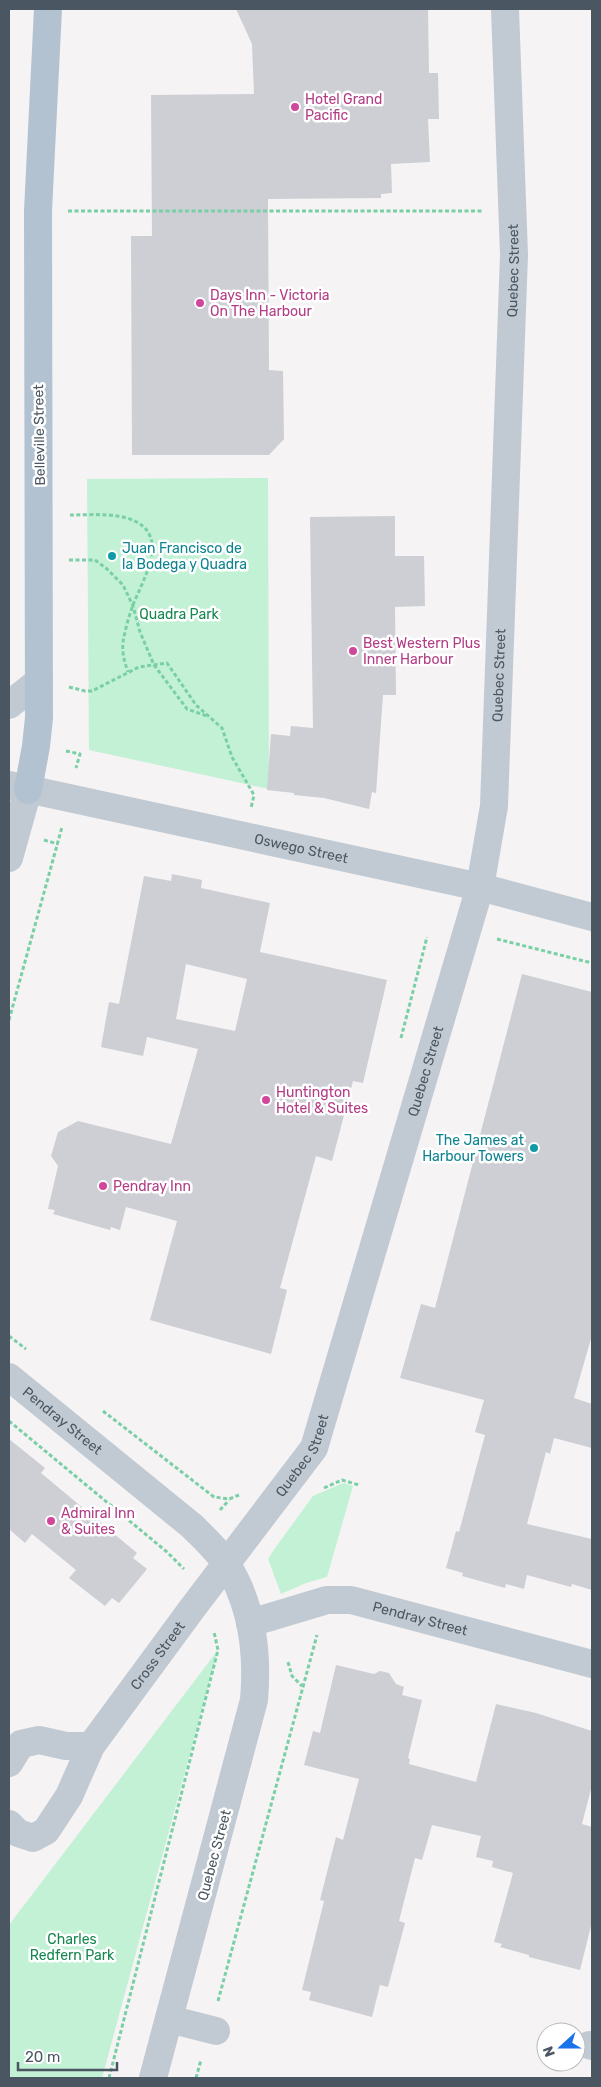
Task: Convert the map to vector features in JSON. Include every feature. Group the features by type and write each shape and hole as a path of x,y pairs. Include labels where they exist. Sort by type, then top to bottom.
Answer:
{"main road":[{"name":"Belleville Street","path":"18,788 36,746 39,681 38,211 48,9"}],"street":[{"name":"Quebec Street","path":"153,2078 254,1700 255,1648 250,1623 239,1591 226,1564 314,1448 480,887 494,806 514,255 505,9"},
{"path":"9,705 39,681"},
{"name":"Oswego Street","path":"18,788 245,835 480,887 592,917"},
{"name":"Belleville Street","path":"9,858 18,788"},
{"name":"Pendray Street","path":"9,1376 192,1526 226,1564"},
{"name":"Cross Street","path":"9,1824 18,1833 33,1838 46,1831 69,1796 91,1746 226,1564"},
{"name":"Pendray Street","path":"250,1623 327,1600 350,1600 592,1664"},
{"path":"9,1763 22,1744 39,1740 66,1746 91,1746"},
{"path":"169,2019 213,2031"}],"path":[{"path":"38,211 513,211"},
{"path":"40,515 105,514 140,523 147,531 151,543 152,556 143,586 133,606 124,642 123,657 128,672"},
{"path":"39,560 95,560 107,569 123,585 133,606 142,639 154,665 187,709 197,714 208,716"},
{"path":"39,681 92,691 139,667 167,663 196,706 222,728 232,757 254,794 245,835"},
{"path":"9,1020 62,828"},
{"path":"399,1043 427,937"},
{"path":"496,938 592,963"},
{"path":"9,1336 31,1353"},
{"path":"97,1406 214,1497 230,1499 246,1491"},
{"path":"322,1489 342,1480 359,1485"},
{"path":"196,2078 213,2031 318,1630"},
{"path":"288,1658 292,1676 302,1686"}],"green space":[{"name":"Quadra Park","path":"268,478 269,789 89,750 87,479"},
{"path":"343,1483 353,1486 327,1577 306,1583 281,1594 268,1559 313,1496"},
{"name":"Charles Redfern Park","path":"218,1650 102,2078 9,2078 9,1925"}],"building":[{"path":"236,9 428,9 429,73 438,73 439,119 428,119 430,162 391,164 392,193 381,194 381,198 268,199 269,370 283,371 284,439 269,455 132,455 131,236 152,236 151,95 254,94 252,44"},
{"name":"Best Western Plus Inner Harbour","path":"395,516 395,556 424,556 425,606 395,607 396,695 383,695 376,793 372,792 369,809 324,798 267,790 271,734 290,736 291,726 313,728 310,517"},
{"name":"Huntington Hotel & Suites","path":"172,874 202,880 201,888 270,903 260,952 387,980 363,1083 353,1081 332,1161 316,1156 280,1288 287,1290 271,1354 150,1320 177,1221 126,1207 120,1230 111,1227 110,1230 53,1214 55,1210 48,1209 58,1166 51,1156 58,1132 78,1121 171,1144 198,1049 147,1037 143,1056 101,1047 109,1002 119,1004 144,876 171,881","holes":["186,964 247,979 235,1031 176,1019"]},
{"name":"The James at Harbour Towers","path":"522,974 592,992 592,1335 574,1398 592,1404 592,1448 554,1438 550,1454 546,1452 527,1524 592,1539 592,1590 572,1584 571,1587 527,1575 524,1589 506,1584 505,1588 462,1576 463,1573 446,1568 456,1531 459,1532 485,1435 475,1432 484,1400 400,1378 421,1304 435,1308"},
{"name":"Admiral Inn & Suites","path":"9,1439 45,1468 41,1473 137,1553 133,1558 147,1569 119,1603 112,1598 105,1606 69,1578 76,1570 32,1534 25,1543 9,1529"},
{"path":"336,1665 374,1674 380,1671 389,1673 396,1684 404,1687 402,1695 422,1700 408,1758 410,1759 409,1764 476,1782 496,1704 536,1713 592,1731 592,1785 582,1824 592,1827 592,1922 580,1970 529,1957 529,1955 500,1947 502,1944 494,1942 513,1873 492,1867 493,1861 476,1857 481,1836 432,1825 422,1860 415,1858 399,1921 405,1923 388,1987 380,1985 372,2017 309,2000 311,1992 302,1990 324,1901 320,1900 336,1837 343,1840 359,1779 304,1765 313,1731 320,1733"}],"place":[{"name":"Hotel Grand Pacific","path":"295,107"},
{"name":"Days Inn - Victoria On The Harbour","path":"200,303"},
{"name":"Juan Francisco de la Bodega y Quadra","path":"112,556"},
{"name":"Best Western Plus Inner Harbour","path":"353,651"},
{"name":"Huntington Hotel & Suites","path":"266,1100"},
{"name":"The James at Harbour Towers","path":"534,1148"},
{"name":"Pendray Inn","path":"103,1186"},
{"name":"Admiral Inn & Suites","path":"51,1521"}]}
